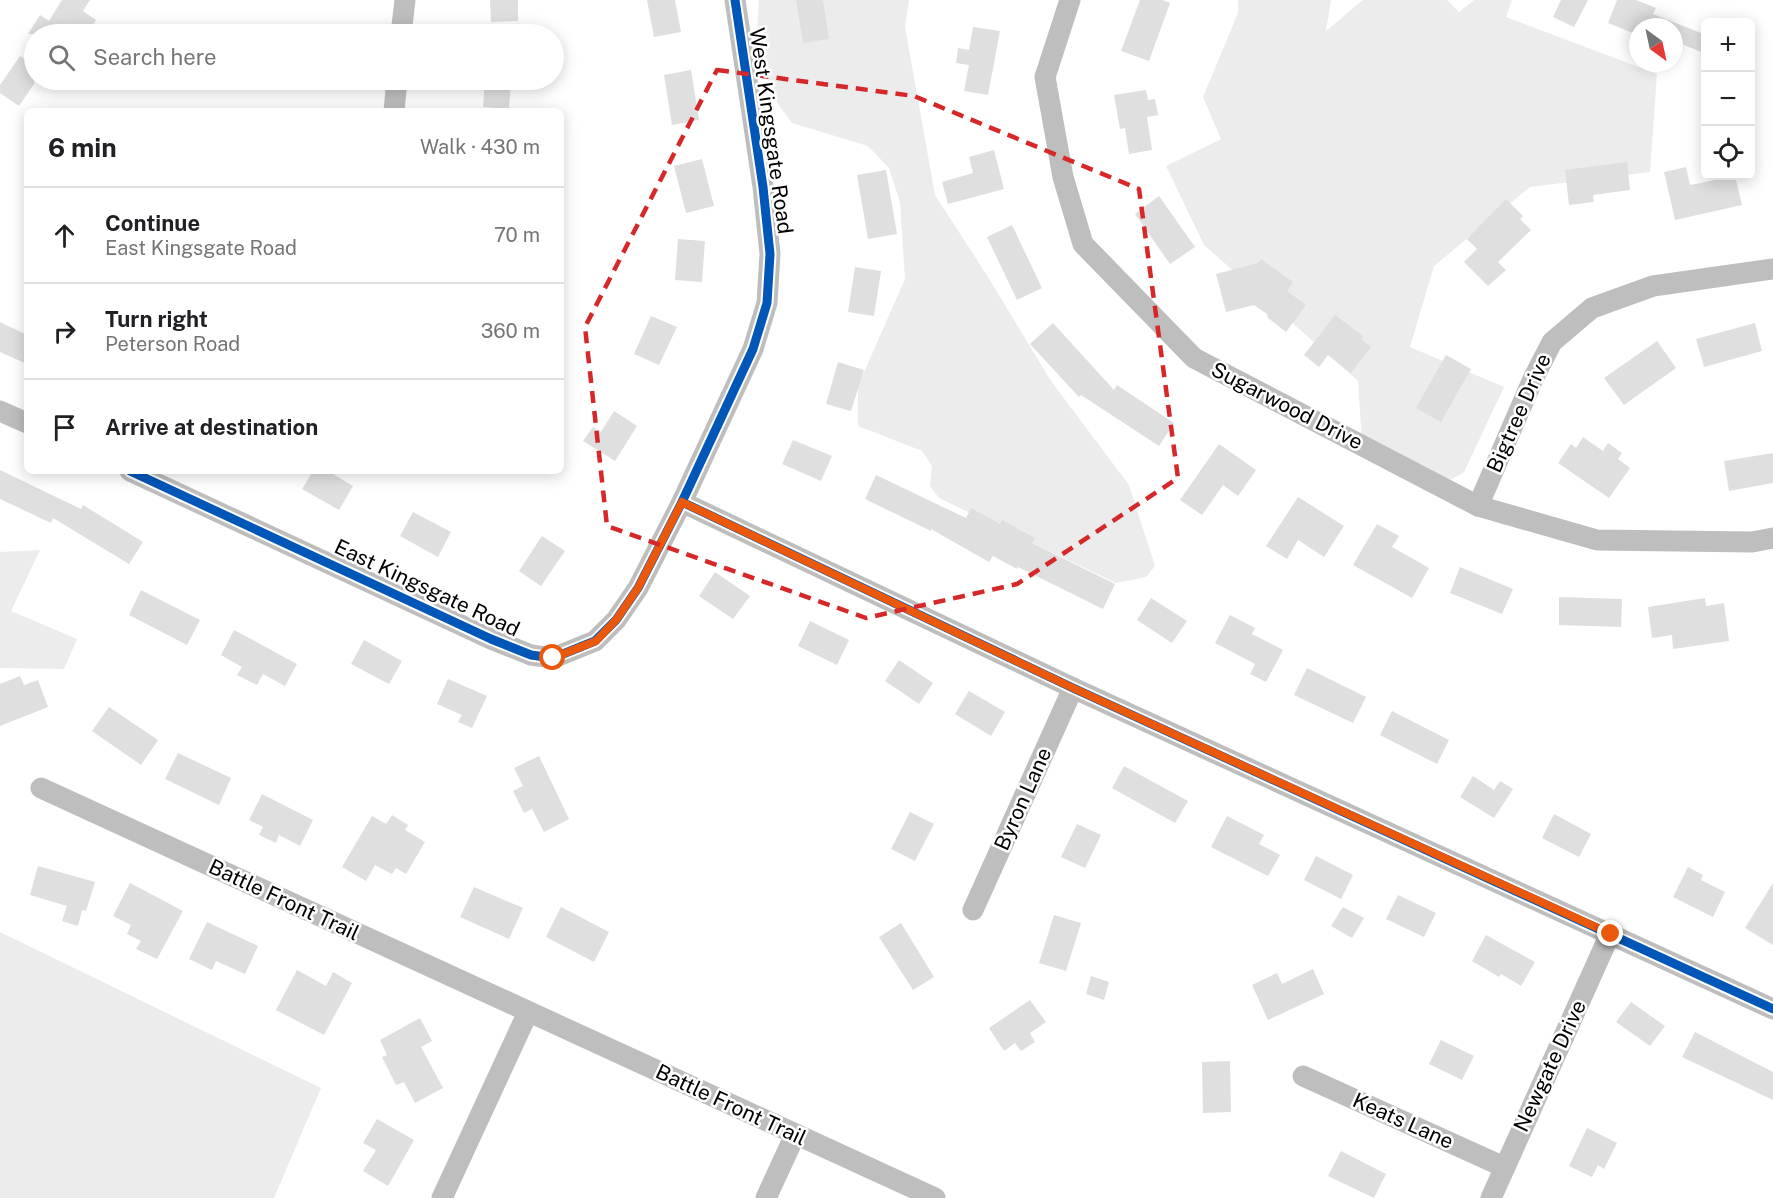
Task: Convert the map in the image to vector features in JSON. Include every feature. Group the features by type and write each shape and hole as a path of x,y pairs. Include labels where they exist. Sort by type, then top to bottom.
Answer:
{"street":[{"path":"402,24 405,0"},
{"name":"West Kingsgate Road","path":"682,502 753,348 767,303 770,255 763,187 735,0"},
{"name":"Sugarwood Drive","path":"1070,0 1045,77 1064,177 1083,244 1194,358 1478,506 1597,540 1752,542 1773,538"},
{"path":"394,108 396,90"},
{"name":"Bigtree Drive","path":"1478,506 1533,379 1552,342 1592,308 1653,286 1773,269"},
{"path":"0,411 24,422"},
{"name":"East Kingsgate Road","path":"136,474 491,639 531,655 553,658 596,641 616,620 638,588 682,502"},
{"path":"682,502 1073,688 1773,1009"},
{"name":"Byron Lane","path":"974,910 1073,688"},
{"name":"Battle Front Trail","path":"41,788 935,1198"},
{"name":"Newgate Drive","path":"1491,1198 1611,934"},
{"path":"442,1198 528,1012"},
{"name":"Keats Lane","path":"1303,1076 1504,1167"},
{"path":"766,1198 795,1135"}],"highlighted area":[{"path":"717,70 914,96 1139,189 1178,478 1017,584 866,618 607,526 585,327"}],"shaded area":[{"path":"759,0 909,0 905,27 935,195 1051,381 1129,485 1155,566 1146,577 1116,583 939,498 930,486 932,466 922,451 858,426 858,386 905,279 900,202 889,168 868,146 792,123 772,96 757,32"},
{"path":"1238,0 1331,0 1326,31 1363,0 1447,0 1459,12 1474,0 1512,0 1506,17 1629,63 1629,72 1657,74 1650,172 1530,187 1434,266 1410,347 1504,387 1464,472 1450,480 1362,441 1358,381 1204,245 1166,166 1221,139 1203,97 1238,13"},
{"path":"40,550 11,611 77,639 64,669 0,668 0,552"},
{"path":"0,932 321,1088 274,1198 0,1198"}],"building":[{"path":"62,0 90,0 83,11 96,20 93,24 34,24 40,15 49,21"},
{"path":"490,0 518,0 518,21 491,22"},
{"path":"647,0 675,0 681,32 654,37"},
{"path":"796,0 823,0 829,39 803,43"},
{"path":"1140,0 1162,0 1170,3 1149,61 1121,51"},
{"path":"1561,0 1588,0 1574,27 1553,17"},
{"path":"1617,0 1636,0 1656,8 1653,14 1663,18 1629,18 1629,31 1608,23"},
{"path":"1683,26 1701,33 1701,52 1683,45"},
{"path":"973,27 1000,31 988,95 964,91 969,65 956,63 958,48 969,50"},
{"path":"20,56 24,59 24,90 30,90 19,106 0,93 0,85"},
{"path":"691,70 699,120 672,125 664,75"},
{"path":"484,90 510,90 509,108 483,107"},
{"path":"1146,90 1148,100 1155,99 1158,115 1147,117 1152,150 1129,154 1125,128 1120,129 1114,95"},
{"path":"994,150 1004,189 948,204 942,182 973,173 969,157"},
{"path":"702,159 714,206 686,213 674,166"},
{"path":"1627,162 1630,190 1593,195 1594,202 1569,205 1565,170"},
{"path":"1686,167 1690,185 1715,180 1736,180 1742,205 1675,220 1664,172"},
{"path":"886,170 897,234 868,239 857,175"},
{"path":"1159,196 1195,247 1170,264 1135,214"},
{"path":"1506,199 1523,216 1520,219 1531,230 1498,262 1506,270 1488,286 1464,262 1477,249 1467,239"},
{"path":"1012,225 1042,288 1017,300 987,237"},
{"path":"678,239 705,241 702,282 675,280"},
{"path":"1261,259 1293,282 1287,291 1306,305 1286,332 1254,305 1226,312 1216,274 1258,263"},
{"path":"855,267 881,271 874,316 848,312"},
{"path":"1335,315 1363,336 1361,339 1371,347 1351,373 1328,355 1319,367 1304,355"},
{"path":"651,316 677,327 659,365 634,354"},
{"path":"0,322 24,334 24,363 0,352"},
{"path":"1053,323 1114,390 1117,385 1174,423 1159,446 1081,395 1079,397 1030,344"},
{"path":"1755,323 1762,351 1704,367 1696,339"},
{"path":"1657,341 1676,368 1624,405 1604,378"},
{"path":"1446,355 1471,369 1441,422 1416,408"},
{"path":"838,362 864,370 851,411 826,404"},
{"path":"614,411 637,426 615,461 583,441 593,427 601,432"},
{"path":"1583,437 1603,451 1608,443 1622,453 1618,459 1630,468 1609,498 1558,463 1571,444 1576,448"},
{"path":"793,440 832,456 821,481 782,464"},
{"path":"1219,444 1256,470 1238,496 1223,485 1202,515 1180,500"},
{"path":"1773,453 1773,483 1729,491 1724,461"},
{"path":"0,470 81,509 83,505 143,542 129,564 53,518 51,523 0,499"},
{"path":"311,474 333,474 353,486 339,510 302,489"},
{"path":"876,475 966,518 971,508 1000,524 1002,520 1035,538 1032,543 1115,584 1103,609 993,556 989,562 931,529 931,531 865,499"},
{"path":"1298,497 1344,526 1324,557 1298,540 1287,559 1266,546"},
{"path":"413,512 451,532 438,557 400,536"},
{"path":"1377,524 1399,536 1392,547 1429,568 1412,598 1353,565"},
{"path":"542,536 565,551 541,586 519,571"},
{"path":"1460,567 1513,589 1502,614 1450,593"},
{"path":"715,572 750,596 733,619 699,596"},
{"path":"141,590 200,620 187,645 129,615"},
{"path":"1559,597 1622,599 1621,627 1559,625"},
{"path":"1151,598 1187,621 1172,643 1137,620"},
{"path":"1705,598 1706,606 1724,603 1729,641 1673,649 1672,635 1652,638 1648,607"},
{"path":"1230,615 1255,628 1252,634 1283,650 1266,682 1250,674 1255,664 1215,643"},
{"path":"810,621 849,640 837,665 798,646"},
{"path":"234,630 297,664 285,686 263,674 257,685 237,675 242,667 221,655"},
{"path":"364,640 402,661 389,684 351,664"},
{"path":"899,660 933,683 919,704 885,681"},
{"path":"1307,668 1366,697 1353,723 1294,695"},
{"path":"20,676 24,685 38,680 48,707 0,726 0,684"},
{"path":"448,679 487,696 472,728 458,722 462,715 437,704"},
{"path":"969,691 1005,712 991,736 955,714"},
{"path":"109,707 158,740 141,765 92,731"},
{"path":"1392,711 1449,740 1437,764 1380,735"},
{"path":"178,753 231,778 219,805 165,779"},
{"path":"539,756 569,819 544,832 532,809 524,813 513,791 523,786 514,768"},
{"path":"1124,766 1188,801 1175,823 1112,788"},
{"path":"1473,776 1494,790 1500,781 1513,789 1494,818 1460,797"},
{"path":"262,794 313,820 300,846 279,835 276,843 259,835 263,827 249,820"},
{"path":"910,812 934,824 915,861 891,849"},
{"path":"1554,814 1591,834 1579,857 1542,838"},
{"path":"392,815 408,825 405,830 425,842 406,874 396,868 392,874 375,865 366,881 342,867 372,816 386,824"},
{"path":"1227,816 1264,835 1259,844 1280,855 1268,876 1211,847"},
{"path":"1077,824 1101,835 1085,868 1061,857"},
{"path":"1316,856 1353,875 1341,899 1304,880"},
{"path":"38,866 95,882 86,911 82,910 78,926 62,921 67,906 30,895"},
{"path":"1688,867 1703,875 1701,880 1725,892 1713,917 1673,897"},
{"path":"130,883 183,911 157,959 136,949 141,941 127,934 131,925 113,916"},
{"path":"1773,883 1773,945 1745,928"},
{"path":"474,887 523,908 509,939 460,917"},
{"path":"1398,895 1436,913 1424,937 1386,919"},
{"path":"561,907 609,932 594,962 546,937"},
{"path":"1343,907 1364,918 1352,938 1331,926"},
{"path":"1054,915 1081,923 1066,971 1039,963"},
{"path":"207,922 258,946 245,974 216,961 212,970 189,959"},
{"path":"901,923 934,977 913,990 879,937"},
{"path":"1486,935 1535,962 1521,986 1501,974 1499,977 1472,961"},
{"path":"1313,969 1324,994 1268,1020 1252,985 1277,973 1282,984"},
{"path":"297,970 326,986 333,972 352,983 324,1035 276,1010"},
{"path":"1091,976 1109,982 1104,1000 1086,994"},
{"path":"1030,1000 1046,1022 1030,1033 1035,1042 1021,1051 1015,1043 1004,1051 989,1028"},
{"path":"1631,1002 1665,1026 1650,1046 1616,1022"},
{"path":"420,1018 432,1041 421,1047 443,1088 415,1103 404,1082 396,1085 382,1057 387,1055 380,1040"},
{"path":"1695,1032 1773,1072 1773,1100 1682,1057"},
{"path":"1441,1040 1474,1056 1462,1080 1429,1064"},
{"path":"1230,1061 1231,1112 1203,1113 1202,1062"},
{"path":"377,1119 414,1140 388,1186 363,1171 376,1150 363,1143"},
{"path":"1587,1128 1617,1143 1604,1169 1598,1165 1592,1177 1569,1166"},
{"path":"1341,1151 1386,1174 1374,1198 1328,1176"}],"cycle path":[{"path":"136,474 491,639 531,655 553,658 595,641 616,620 638,588 682,502 753,349 767,303 770,254 763,187 735,0"},
{"path":"682,502 1073,688 1773,1009"}],"route":[{"path":"553,658 596,641 616,620 638,588 682,502 1073,688 1611,934"}]}
